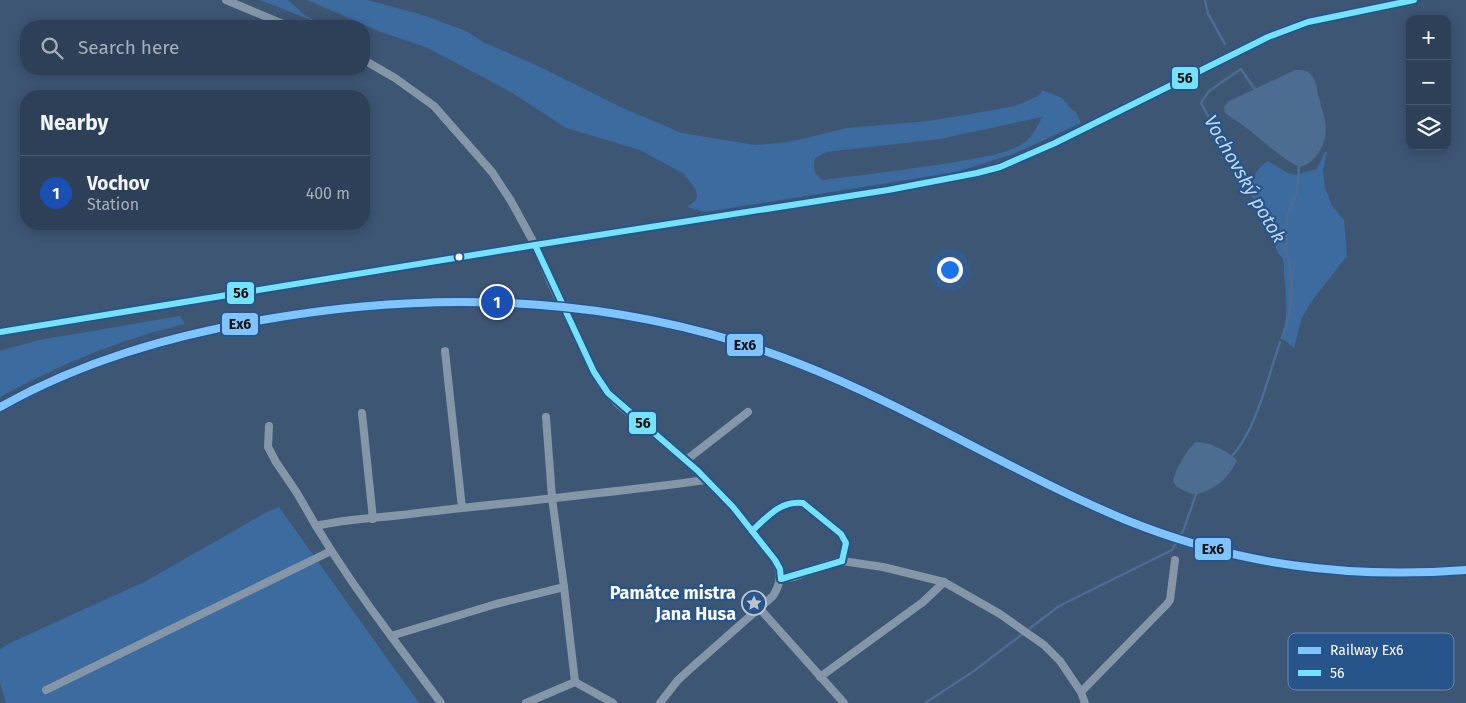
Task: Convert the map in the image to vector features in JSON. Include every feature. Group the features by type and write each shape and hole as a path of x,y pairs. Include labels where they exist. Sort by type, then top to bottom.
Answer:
{"main road":[{"path":"0,332 535,245 879,192 978,173 1000,167 1055,143 1268,37 1308,22 1414,0"}],"street":[{"path":"226,0 274,20"},
{"path":"370,63 395,78 434,106 492,172 511,201 535,245 600,383 617,403 685,461 733,507 780,569 781,579 779,587 773,596 678,680 660,703"},
{"path":"445,351 462,508"},
{"path":"685,461 748,412"},
{"path":"362,413 373,519"},
{"path":"546,417 552,498 575,682"},
{"path":"269,426 268,447 331,551 365,602 441,703"},
{"path":"316,526 462,508 629,491 706,480"},
{"path":"752,531 784,504 797,501 841,534 846,543 842,561"},
{"path":"46,690 331,551"},
{"path":"1081,692 1170,600 1175,560"},
{"path":"781,579 794,577 825,564 842,561 883,567 944,582 1000,614 1044,645 1060,661 1081,692 1085,703"},
{"path":"820,677 924,602 944,582"},
{"path":"391,636 496,604 564,588"},
{"path":"760,609 844,703"},
{"path":"526,703 575,682"},
{"path":"575,682 613,703"}],"shaded area":[{"path":"260,0 288,0 306,16 314,20"},
{"path":"307,0 367,0 423,15 466,31 485,43 536,65 625,109 682,133 755,145 789,142 847,128 929,121 1016,106 1040,95 1042,90 1062,98 1076,112 1081,123 1013,154 956,172 705,212 687,207 697,197 696,190 684,174 640,150 566,128 511,92 428,48 370,27 370,20 353,20","holes":["1042,117 1033,134 1019,146 1005,152 931,166 823,180 818,176 814,168 815,158 826,152 940,139"]},
{"path":"1295,70 1306,71 1314,79 1326,131 1317,156 1300,167 1282,156 1230,117 1225,113 1224,107 1229,101"},
{"path":"1325,152 1327,152 1323,170 1325,189 1332,206 1344,220 1347,256 1311,302 1302,318 1294,348 1282,338 1286,321 1286,298 1283,261 1276,247 1277,235 1271,219 1259,199 1250,195 1250,190 1252,180 1257,171 1268,161 1288,173 1296,175 1317,169"},
{"path":"180,316 185,324 160,330 90,354 0,397 0,351 39,340"},
{"path":"1196,442 1218,448 1237,460 1225,478 1209,490 1195,495 1183,491 1174,483 1174,479 1182,461"},
{"path":"279,507 419,703 6,703 0,683 0,649 146,581"}],"waterway":[{"name":"Vochovský potok","path":"1205,0 1208,14 1225,44"},
{"name":"Vochovský potok","path":"1255,90 1241,69 1209,91 1201,103 1230,158 1286,251 1291,273 1292,295 1282,338"},
{"path":"1286,251 1287,215 1297,192 1299,165"},
{"name":"Vochovský potok","path":"1231,457 1248,433 1266,387 1280,342"},
{"name":"Vochovský potok","path":"925,703 974,671 1059,606 1172,550 1184,529 1196,494"}],"rail line":[{"name":"Ex6","path":"0,407 63,376 95,363 160,342 228,326 330,310 398,304 466,302 534,304 602,312 669,324 735,341 800,364 883,400 1085,502 1126,520 1209,548 1251,558 1335,570 1378,572 1466,570"}],"transit line":[{"name":"56","path":"0,332 888,190 977,173 1000,167 1055,143 1268,37 1308,22 1414,0"},
{"name":"56","path":"535,245 594,372 608,393 698,471 733,507 775,560 780,569 781,579"},
{"name":"56","path":"752,531 781,507 788,504 803,503 841,534 846,543 842,561"},
{"name":"56","path":"781,579 842,561"}],"place":[{"name":"Vochov","path":"497,302"},
{"name":"Památce mistra Jana Husa","path":"754,603"}]}
